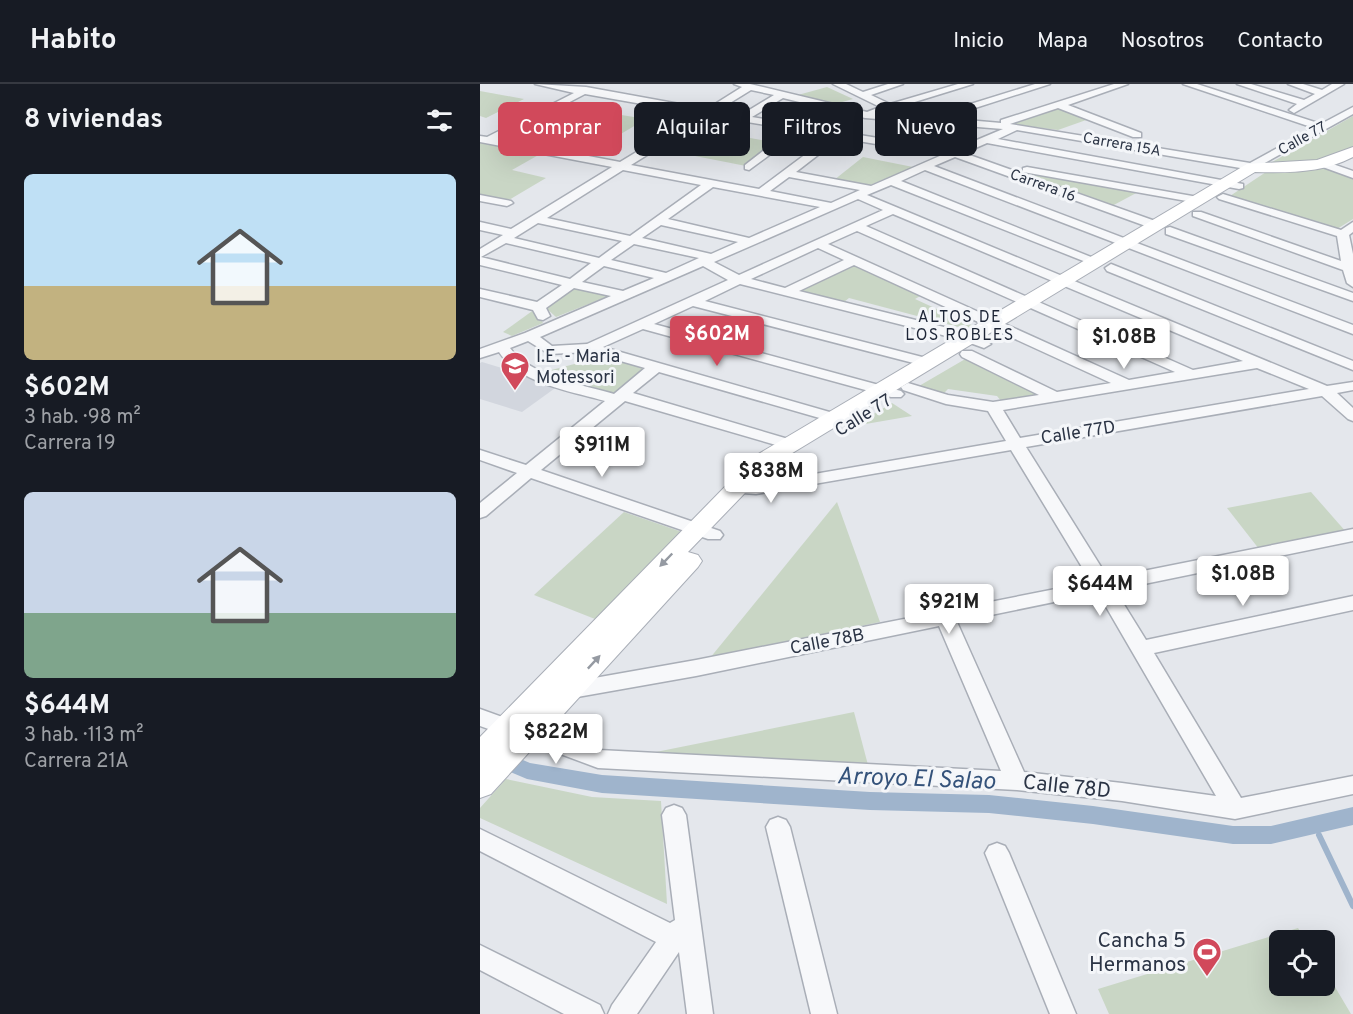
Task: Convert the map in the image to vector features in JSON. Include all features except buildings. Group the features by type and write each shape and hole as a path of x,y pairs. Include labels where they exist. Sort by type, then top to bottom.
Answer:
{"street":[{"name":"Carrera 16","path":"540,84 646,102"},
{"path":"485,140 598,84"},
{"path":"838,84 878,102"},
{"path":"861,95 898,84"},
{"path":"907,102 968,84"},
{"path":"999,84 1137,135 1117,143"},
{"path":"977,105 1045,84"},
{"path":"1189,84 1321,128"},
{"path":"1242,84 1305,104"},
{"path":"1293,84 1323,93"},
{"path":"1285,116 1339,84"},
{"path":"997,125 1118,85"},
{"path":"723,102 748,86"},
{"name":"Carrera 15A","path":"748,86 781,89 875,116"},
{"path":"750,113 781,89"},
{"name":"Calle 77","path":"746,488 895,390 1197,207 1263,171 1262,167 1353,110"},
{"path":"865,115 875,112"},
{"path":"1061,133 1098,120"},
{"name":"Carrera 15A","path":"977,124 1061,133 1262,167"},
{"path":"977,145 1016,127"},
{"path":"485,140 831,206"},
{"path":"987,140 1229,188 1349,237 1353,283"},
{"path":"1262,167 1324,164 1352,154"},
{"path":"480,254 637,156"},
{"path":"749,167 763,156"},
{"path":"762,192 809,156"},
{"path":"480,354 530,336 951,156"},
{"name":"Carrera 16","path":"962,156 1353,297"},
{"path":"978,161 1146,191 1197,207 1350,268"},
{"path":"1324,164 1353,175"},
{"path":"926,166 1353,330"},
{"path":"786,173 874,188"},
{"path":"892,181 1353,366"},
{"path":"480,293 539,307 712,182"},
{"path":"1112,210 1146,191"},
{"path":"857,195 1326,391 1353,416"},
{"path":"480,198 507,203"},
{"path":"590,348 891,210"},
{"path":"536,219 706,259 738,280 784,293 983,338 1128,386"},
{"path":"660,221 748,241"},
{"path":"480,226 508,236 666,277"},
{"path":"856,226 1193,375"},
{"path":"817,243 854,260 983,338 1056,398"},
{"path":"784,293 854,260"},
{"path":"480,261 625,296"},
{"path":"691,301 925,362"},
{"path":"539,307 548,328"},
{"path":"640,324 895,390 993,407 1259,363"},
{"path":"530,336 549,350 590,348 835,418"},
{"name":"Calle 77","path":"495,750 557,688 746,488 764,461 835,418 895,390 925,362 983,338"},
{"path":"480,340 502,346"},
{"path":"502,346 505,353 522,367 789,444"},
{"path":"480,512 656,367"},
{"name":"Calle 77D","path":"746,488 1353,386"},
{"path":"993,407 1141,648 1235,809"},
{"path":"480,455 705,532"},
{"name":"Calle 78B","path":"557,688 696,668 1353,535"},
{"path":"1141,648 1353,603"},
{"path":"945,617 1017,781"},
{"name":"Calle 78D","path":"495,750 598,759 1017,781 1122,792 1235,809 1353,785"},
{"path":"674,815 680,929 700,1014"},
{"path":"778,827 824,1014"},
{"path":"480,839 680,929"},
{"path":"997,853 1063,1014"},
{"path":"621,1014 680,929"},
{"path":"480,957 591,1014"}],"shaded area":[{"name":"I.E. - Maria Motessori","path":"480,363 558,386 522,412 480,399"}],"green space":[{"path":"827,87 853,99 827,102 798,95"},
{"path":"480,91 524,99 518,102 498,102 498,112 486,118 480,116"},
{"path":"1059,107 1089,119 1058,130 1009,124"},
{"path":"622,115 634,117 634,126 622,133"},
{"path":"1353,116 1353,148 1332,160 1265,166"},
{"path":"750,138 762,140 762,154 746,166 695,156 750,156"},
{"path":"480,141 498,144 498,156 537,156 512,170 546,178 507,201 480,195"},
{"path":"863,157 913,167 868,186 834,180"},
{"path":"996,166 1140,191 1110,207"},
{"path":"1320,167 1353,177 1353,219 1337,229 1230,196 1266,172"},
{"path":"853,263 922,295 915,299 976,327 970,330 849,298 844,302 796,291"},
{"path":"574,285 611,295 556,317 545,307"},
{"path":"535,309 543,323 512,336 503,332"},
{"path":"597,354 648,369 616,394 544,372 582,362"},
{"path":"967,358 1043,394 1002,402 997,396 948,389 943,394 919,386"},
{"path":"892,403 912,416 854,426"},
{"path":"1311,492 1347,533 1259,549 1227,508"},
{"path":"837,502 880,622 710,658"},
{"path":"624,512 682,532 595,619 534,595"},
{"path":"854,712 868,765 636,756"},
{"path":"506,779 592,797 661,801 667,904 480,818 480,808"},
{"name":"Cancha 5 Hermanos","path":"1269,937 1269,996 1335,996 1335,987 1351,1014 1109,1014 1098,989"}],"waterway":[{"name":"Arroyo El Salao","path":"480,750 527,771 602,784 870,801 989,804 1093,815 1233,835 1271,835 1353,816"},
{"path":"1319,835 1353,906"}],"place":[{"name":"I.E. - Maria Motessori","path":"515,392"},
{"name":"Cancha 5 Hermanos","path":"1207,978"}],"district":[{"name":"ALTOS DE LOS ROBLES","path":"960,325"}]}
